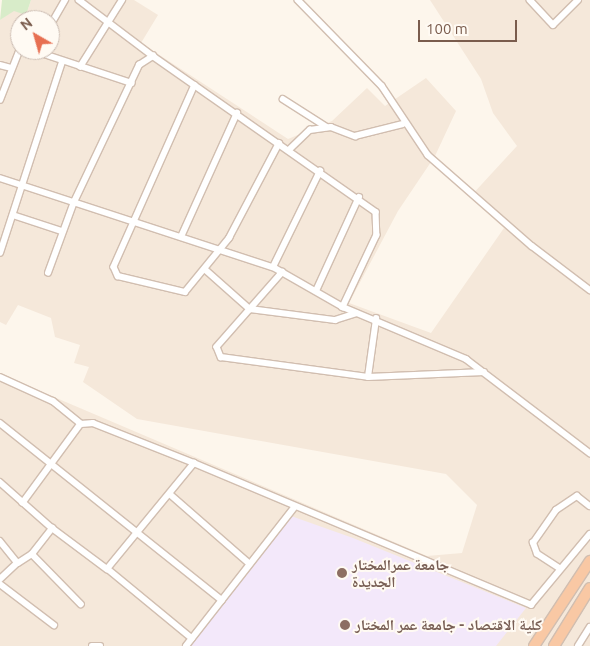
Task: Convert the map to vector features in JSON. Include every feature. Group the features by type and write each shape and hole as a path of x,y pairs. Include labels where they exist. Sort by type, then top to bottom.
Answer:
{"highway":[{"path":"534,646 590,561"},
{"path":"554,646 590,588"}],"street":[{"path":"79,0 153,56 359,197 376,212 379,228 343,307"},
{"path":"80,67 122,0"},
{"path":"298,0 382,86 403,124 428,156 532,246 590,290"},
{"path":"530,0 552,25 578,0"},
{"path":"48,273 74,202 144,58 153,56"},
{"path":"0,100 14,60"},
{"path":"57,60 132,83"},
{"path":"0,253 3,236 13,215 62,62"},
{"path":"0,65 10,68"},
{"path":"195,85 114,267 118,276 180,293 206,270 222,248 279,143"},
{"path":"283,99 327,128 355,136 403,124"},
{"path":"181,237 237,114"},
{"path":"289,150 310,130 327,128"},
{"path":"273,267 320,171"},
{"path":"0,178 133,223 222,248 273,267 343,307 376,319 452,352 484,372 590,453"},
{"path":"316,291 359,197"},
{"path":"13,215 62,231"},
{"path":"206,270 250,309 335,320 356,313"},
{"path":"283,272 217,347 221,357 368,377 484,372"},
{"path":"368,377 376,319"},
{"path":"0,377 52,401 81,424 93,423 194,463 294,508 532,605 590,534"},
{"path":"0,423 222,600"},
{"path":"23,503 81,424"},
{"path":"107,569 194,463"},
{"path":"0,482 52,528 107,569 192,639"},
{"path":"170,494 250,564"},
{"path":"560,569 537,554 534,543 556,510 577,496 590,506"},
{"path":"186,646 294,508"},
{"path":"52,528 32,554 18,563 0,582 54,625"},
{"path":"0,541 18,563"},
{"path":"32,554 81,604"},
{"path":"578,646 590,627"},
{"path":"92,646 100,646"}],"shaded area":[{"path":"31,0 134,0 158,15 141,43 288,139 332,121 367,88 385,106 426,78 456,111 435,156 398,211 349,303 431,333 504,228 470,197 517,146 493,113 481,79 430,0 590,0 590,646 0,646 0,374 427,556 462,553 477,505 446,474 137,419 83,382 89,367 74,363 80,345 55,337 51,318 18,305 6,325 0,322 0,20 10,13 10,60 60,60 60,10 28,10"},
{"name":"جامعة عمرالمختار الجديدة","path":"291,516 353,538 526,608 496,646 187,646"}],"green space":[{"path":"2,0 31,0 28,10 10,10 10,14 0,20"}],"place":[{"name":"جامعة عمرالمختار الجديدة","path":"342,573"},
{"name":"كلية الاقتصاد - جامعة عمر المختار","path":"345,625"}]}
